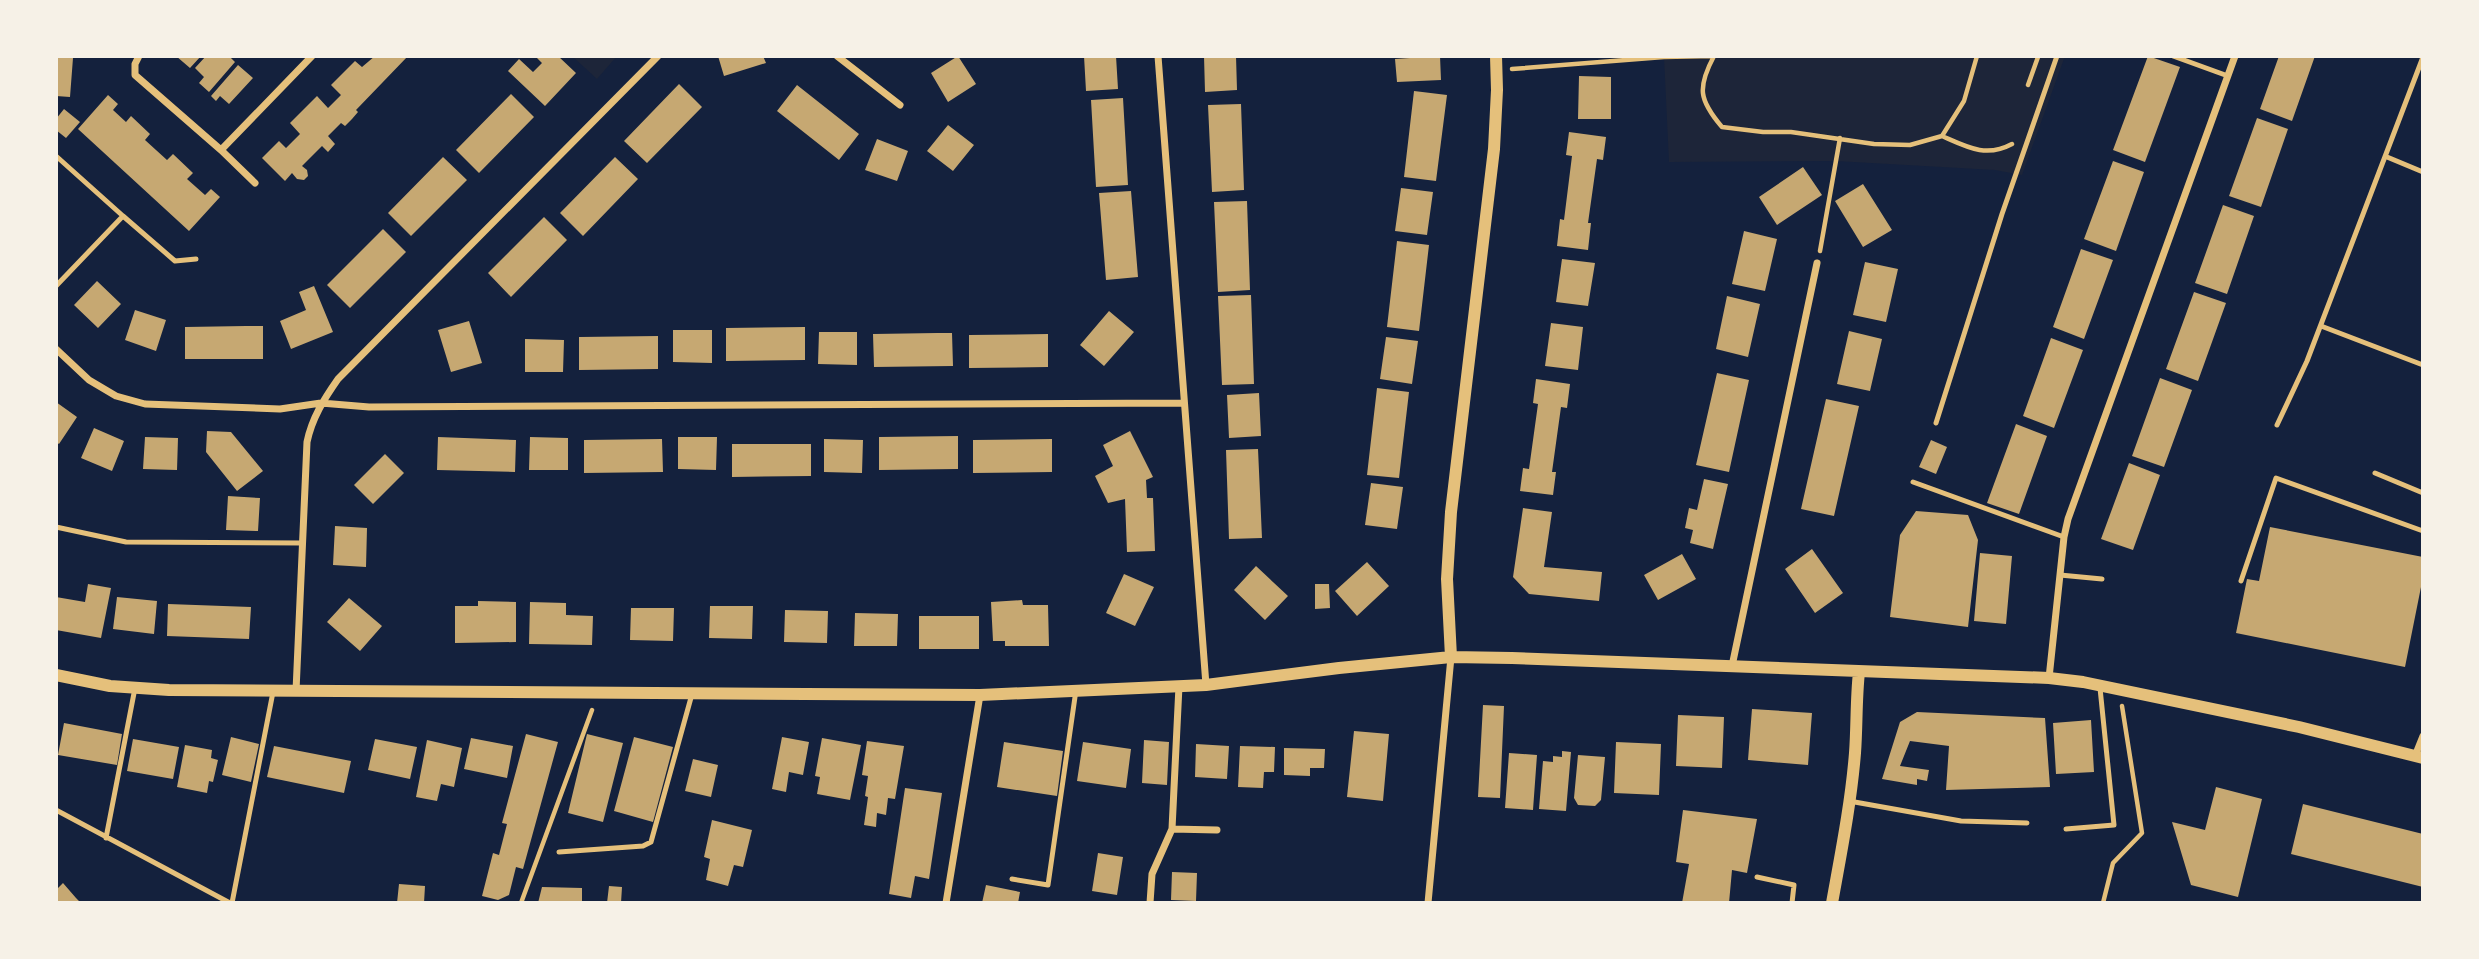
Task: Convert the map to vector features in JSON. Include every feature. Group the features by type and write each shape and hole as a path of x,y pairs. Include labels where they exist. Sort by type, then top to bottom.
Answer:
{"street":[{"path":"139,56 135,64 135,75 255,183"},
{"path":"221,150 312,56"},
{"path":"296,692 307,442 311,424 321,403 338,379 658,56"},
{"path":"838,56 900,105"},
{"path":"1157,56 1206,685"},
{"path":"1428,903 1451,657 1447,579 1451,512 1494,149 1496,56"},
{"path":"2049,678 2068,519 2235,56"},
{"path":"1732,667 1818,263"},
{"path":"56,349 89,380 116,396 145,404 280,409 321,403 383,407 1183,403"},
{"path":"56,675 135,688 274,692 980,695 1206,685 1451,657 1512,658 2049,678 2100,685 2286,724 2419,757 2423,736"},
{"path":"1832,903 1855,751 1854,717 1859,672"},
{"path":"1150,903 1152,874 1172,829 1179,686"},
{"path":"946,903 980,695"},
{"path":"1172,829 1217,830"}],"lane":[{"path":"1936,423 2002,214 2057,56"},
{"path":"2173,56 2228,76"},
{"path":"2277,425 2321,326 2423,57"},
{"path":"56,156 175,261 196,259"},
{"path":"2387,156 2423,172"},
{"path":"56,286 123,216"},
{"path":"2321,326 2423,365"},
{"path":"2375,473 2423,493"},
{"path":"2241,581 2276,478 2423,531"},
{"path":"1913,482 2064,537"},
{"path":"56,527 127,542 302,543"},
{"path":"2060,575 2102,579"},
{"path":"2066,829 2114,825 2100,685"},
{"path":"106,838 135,688"},
{"path":"1012,879 1048,885 1076,691"},
{"path":"56,810 231,903 274,692"},
{"path":"559,852 643,846 651,842 692,694"},
{"path":"1849,801 1951,819 2027,823"},
{"path":"1757,877 1794,885 1792,903"}],"path":[{"path":"1497,71 1664,57 1714,56 1701,84 1706,109 1721,127 1791,132 1874,144 1910,145 1942,136 1964,146 1989,152 2011,145 2013,135"},
{"path":"1942,136 1964,101 1977,56"},
{"path":"2027,89 2039,56"},
{"path":"1818,263 1840,138"},
{"path":"522,903 597,693"}],"shaded area":[{"path":"572,56 617,56 597,79"},
{"path":"2065,56 2022,175 1995,170 1836,161 1669,162 1664,57"}],"building":[{"path":"176,56 201,56 190,68"},
{"path":"206,56 229,56 235,62 209,92 199,83 204,77 195,68"},
{"path":"375,56 408,56 356,110 358,112 345,126 341,123 328,136 335,144 328,152 322,146 302,166 307,170 308,176 304,180 297,179 292,173 285,181 262,158 279,141 286,148 300,134 290,123 317,96 328,108 341,95 331,85 355,61 362,67"},
{"path":"535,56 558,56 576,73 545,106 508,71 519,59 533,72 542,63"},
{"path":"718,56 763,56 766,63 724,76"},
{"path":"958,56 976,84 948,102 931,73"},
{"path":"1084,56 1116,56 1118,89 1086,91"},
{"path":"1204,56 1236,56 1237,90 1205,92"},
{"path":"1440,56 1441,80 1397,82 1395,59"},
{"path":"2148,56 2180,67 2145,162 2113,150"},
{"path":"2279,56 2315,56 2292,121 2260,109"},
{"path":"56,57 73,58 70,97 56,96"},
{"path":"238,65 253,78 229,104 220,96 216,101 211,96"},
{"path":"1579,76 1611,77 1611,119 1578,119"},
{"path":"679,84 702,107 647,163 624,141"},
{"path":"797,85 859,134 839,160 777,111"},
{"path":"1414,91 1447,95 1436,181 1404,177"},
{"path":"511,94 534,117 479,173 456,150"},
{"path":"108,95 118,104 113,110 126,122 131,116 150,134 145,140 167,160 173,154 193,173 187,179 205,195 211,189 220,197 189,231 78,129"},
{"path":"1123,98 1128,185 1096,187 1091,100"},
{"path":"1241,104 1244,190 1212,192 1208,105"},
{"path":"64,109 80,122 66,138 56,130 56,119"},
{"path":"2257,118 2288,129 2261,207 2229,196"},
{"path":"948,125 974,145 953,171 927,151"},
{"path":"1569,132 1606,137 1603,160 1597,159 1588,223 1591,223 1588,250 1557,246 1560,219 1564,220 1572,156 1566,155"},
{"path":"877,139 908,151 897,181 865,170"},
{"path":"443,157 467,180 411,236 388,213"},
{"path":"615,157 638,179 583,236 560,213"},
{"path":"2113,161 2144,172 2116,251 2084,239"},
{"path":"1803,167 1822,195 1777,225 1759,197"},
{"path":"1863,184 1892,230 1863,247 1835,201"},
{"path":"1401,188 1433,192 1427,235 1395,231"},
{"path":"1131,191 1138,277 1106,280 1099,193"},
{"path":"1247,201 1250,290 1218,292 1214,202"},
{"path":"2223,205 2254,216 2227,294 2195,283"},
{"path":"544,217 567,240 511,297 488,273"},
{"path":"383,229 406,252 350,308 327,285"},
{"path":"1744,231 1777,239 1765,291 1732,284"},
{"path":"1397,241 1429,245 1419,331 1387,327"},
{"path":"2081,249 2113,260 2084,339 2053,327"},
{"path":"1562,259 1595,263 1588,306 1556,302"},
{"path":"1865,262 1898,269 1886,322 1853,315"},
{"path":"97,281 121,304 98,328 74,305"},
{"path":"314,286 333,332 291,349 280,321 306,310 299,292"},
{"path":"2194,292 2226,303 2198,381 2166,369"},
{"path":"1251,295 1254,384 1222,385 1218,296"},
{"path":"1727,296 1760,304 1748,357 1716,349"},
{"path":"135,310 166,320 156,351 125,340"},
{"path":"1109,311 1134,332 1104,366 1080,345"},
{"path":"469,321 482,363 451,372 438,330"},
{"path":"1551,323 1583,327 1578,370 1545,366"},
{"path":"263,326 263,359 185,359 185,327"},
{"path":"805,327 805,360 726,361 726,328"},
{"path":"673,330 712,330 712,363 673,362"},
{"path":"1849,331 1882,339 1870,391 1837,384"},
{"path":"819,332 857,332 857,365 818,364"},
{"path":"952,333 953,366 874,367 873,334"},
{"path":"1048,334 1048,367 969,368 969,335"},
{"path":"658,336 658,369 579,370 579,337"},
{"path":"1386,337 1418,341 1412,384 1380,379"},
{"path":"2051,338 2083,350 2054,428 2023,416"},
{"path":"525,339 564,340 563,372 525,372"},
{"path":"1717,373 1749,380 1729,472 1696,465"},
{"path":"2160,378 2192,390 2164,467 2132,456"},
{"path":"1536,379 1570,384 1567,408 1561,407 1552,472 1556,472 1553,495 1520,491 1523,468 1529,469 1538,404 1533,403"},
{"path":"1377,388 1409,392 1399,478 1367,475"},
{"path":"1259,393 1261,436 1229,438 1227,395"},
{"path":"1826,399 1859,406 1834,516 1801,509"},
{"path":"56,402 77,417 59,444 56,442"},
{"path":"2016,424 2047,436 2019,514 1987,503"},
{"path":"94,428 124,441 112,471 81,458"},
{"path":"207,431 231,432 263,471 237,491 206,452"},
{"path":"1130,431 1153,477 1146,480 1147,498 1153,498 1155,551 1127,552 1125,499 1108,503 1095,476 1113,466 1103,445"},
{"path":"958,436 958,469 879,470 879,437"},
{"path":"145,437 178,438 177,470 143,469"},
{"path":"438,437 516,440 515,472 437,470"},
{"path":"530,437 568,438 568,470 529,470"},
{"path":"678,437 717,437 716,470 678,469"},
{"path":"662,439 663,472 584,473 584,440"},
{"path":"824,439 863,440 862,473 824,472"},
{"path":"1052,439 1052,472 973,473 973,440"},
{"path":"1931,440 1947,447 1936,474 1919,467"},
{"path":"732,444 811,444 811,476 732,477"},
{"path":"1258,449 1262,538 1229,539 1226,450"},
{"path":"385,454 404,473 373,504 354,485"},
{"path":"2129,463 2160,475 2133,550 2101,539"},
{"path":"1704,479 1728,484 1713,549 1690,543 1693,530 1685,528 1689,508 1697,510"},
{"path":"1371,483 1403,487 1397,529 1365,525"},
{"path":"228,496 260,498 258,531 226,530"},
{"path":"1523,508 1552,512 1544,567 1602,572 1599,601 1529,594 1513,577"},
{"path":"1916,511 1968,515 1978,540 1968,627 1890,617 1900,535"},
{"path":"335,526 367,528 366,567 333,565"},
{"path":"2270,527 2423,557 2423,577 2405,667 2236,633 2247,579 2259,581"},
{"path":"1812,549 1843,593 1815,613 1785,569"},
{"path":"1980,553 2012,556 2006,624 1974,621"},
{"path":"1682,554 1696,579 1658,600 1644,575"},
{"path":"1367,562 1389,586 1357,616 1335,591"},
{"path":"1256,566 1288,596 1265,620 1234,590"},
{"path":"1124,574 1154,587 1135,626 1106,613"},
{"path":"88,584 111,588 101,638 56,630 56,597 85,602"},
{"path":"1315,584 1329,584 1330,608 1315,609"},
{"path":"117,597 157,601 154,634 113,629"},
{"path":"349,598 382,626 360,651 327,622"},
{"path":"1022,600 1023,605 1048,605 1049,646 1005,646 1005,641 993,641 991,602"},
{"path":"478,601 516,602 516,642 455,643 455,606 478,606"},
{"path":"530,602 566,603 566,615 593,616 592,645 529,644"},
{"path":"168,604 251,607 249,639 167,636"},
{"path":"710,606 753,606 752,639 709,638"},
{"path":"631,608 674,608 673,641 630,640"},
{"path":"785,610 828,611 827,643 784,642"},
{"path":"855,613 898,614 897,646 854,646"},
{"path":"919,616 979,616 979,649 919,649"},
{"path":"1483,705 1504,706 1500,798 1478,797"},
{"path":"1752,709 1812,713 1808,765 1748,760"},
{"path":"1917,712 2045,718 2050,787 1946,790 1949,746 1910,741 1900,766 1929,770 1927,781 1917,779 1917,785 1882,779 1900,722"},
{"path":"1678,715 1724,717 1722,768 1676,766"},
{"path":"2091,720 2094,772 2056,774 2053,723"},
{"path":"64,723 122,734 117,765 58,755"},
{"path":"1354,731 1389,734 1383,801 1347,797"},
{"path":"526,734 558,742 523,869 516,867 509,895 498,900 482,896 493,853 499,855 507,824 502,823"},
{"path":"587,734 623,743 603,822 568,813"},
{"path":"231,737 259,744 251,782 222,775"},
{"path":"634,737 673,747 653,822 614,811"},
{"path":"782,737 809,742 803,775 789,772 786,792 772,789"},
{"path":"471,738 513,746 507,778 464,769"},
{"path":"822,738 861,745 850,800 817,794 820,777 815,776"},
{"path":"133,739 179,747 173,779 127,771"},
{"path":"375,739 417,747 410,779 368,770"},
{"path":"427,740 462,748 454,787 441,784 437,801 416,797"},
{"path":"1144,740 1169,742 1167,785 1142,783"},
{"path":"867,741 904,746 895,799 888,798 886,815 877,813 876,827 864,825 868,776 862,775"},
{"path":"1004,742 1063,751 1057,796 997,787"},
{"path":"1083,742 1131,749 1126,788 1077,781"},
{"path":"1616,742 1661,744 1659,795 1614,793"},
{"path":"1196,744 1229,746 1227,779 1195,777"},
{"path":"185,745 212,750 211,758 218,760 213,782 209,781 207,793 177,787"},
{"path":"274,746 351,761 344,793 267,777"},
{"path":"1240,746 1275,747 1274,772 1264,772 1263,788 1238,787"},
{"path":"1284,748 1325,749 1324,768 1310,768 1310,776 1284,775"},
{"path":"1562,751 1571,752 1566,811 1539,809 1543,761 1553,762 1553,756 1562,757"},
{"path":"1509,753 1537,755 1533,810 1505,808"},
{"path":"1578,755 1605,757 1601,800 1595,806 1578,805 1574,798"},
{"path":"693,759 718,765 711,797 685,791"},
{"path":"2216,787 2262,799 2238,897 2191,885 2172,822 2205,830"},
{"path":"905,788 942,793 929,879 915,876 911,898 889,894"},
{"path":"2303,804 2423,834 2423,887 2291,854"},
{"path":"1683,810 1757,819 1747,873 1732,870 1729,903 1682,903 1689,864 1676,862"},
{"path":"712,820 752,830 743,867 734,865 728,886 706,880 710,859 704,857"},
{"path":"1098,853 1123,857 1117,895 1092,891"},
{"path":"1172,872 1197,873 1196,901 1171,900"},
{"path":"63,883 81,903 56,903 56,890"},
{"path":"399,884 425,886 424,903 397,903"},
{"path":"986,885 1020,892 1018,903 982,903"},
{"path":"609,886 622,887 621,903 607,903"},
{"path":"542,887 582,888 582,903 538,903"}]}
